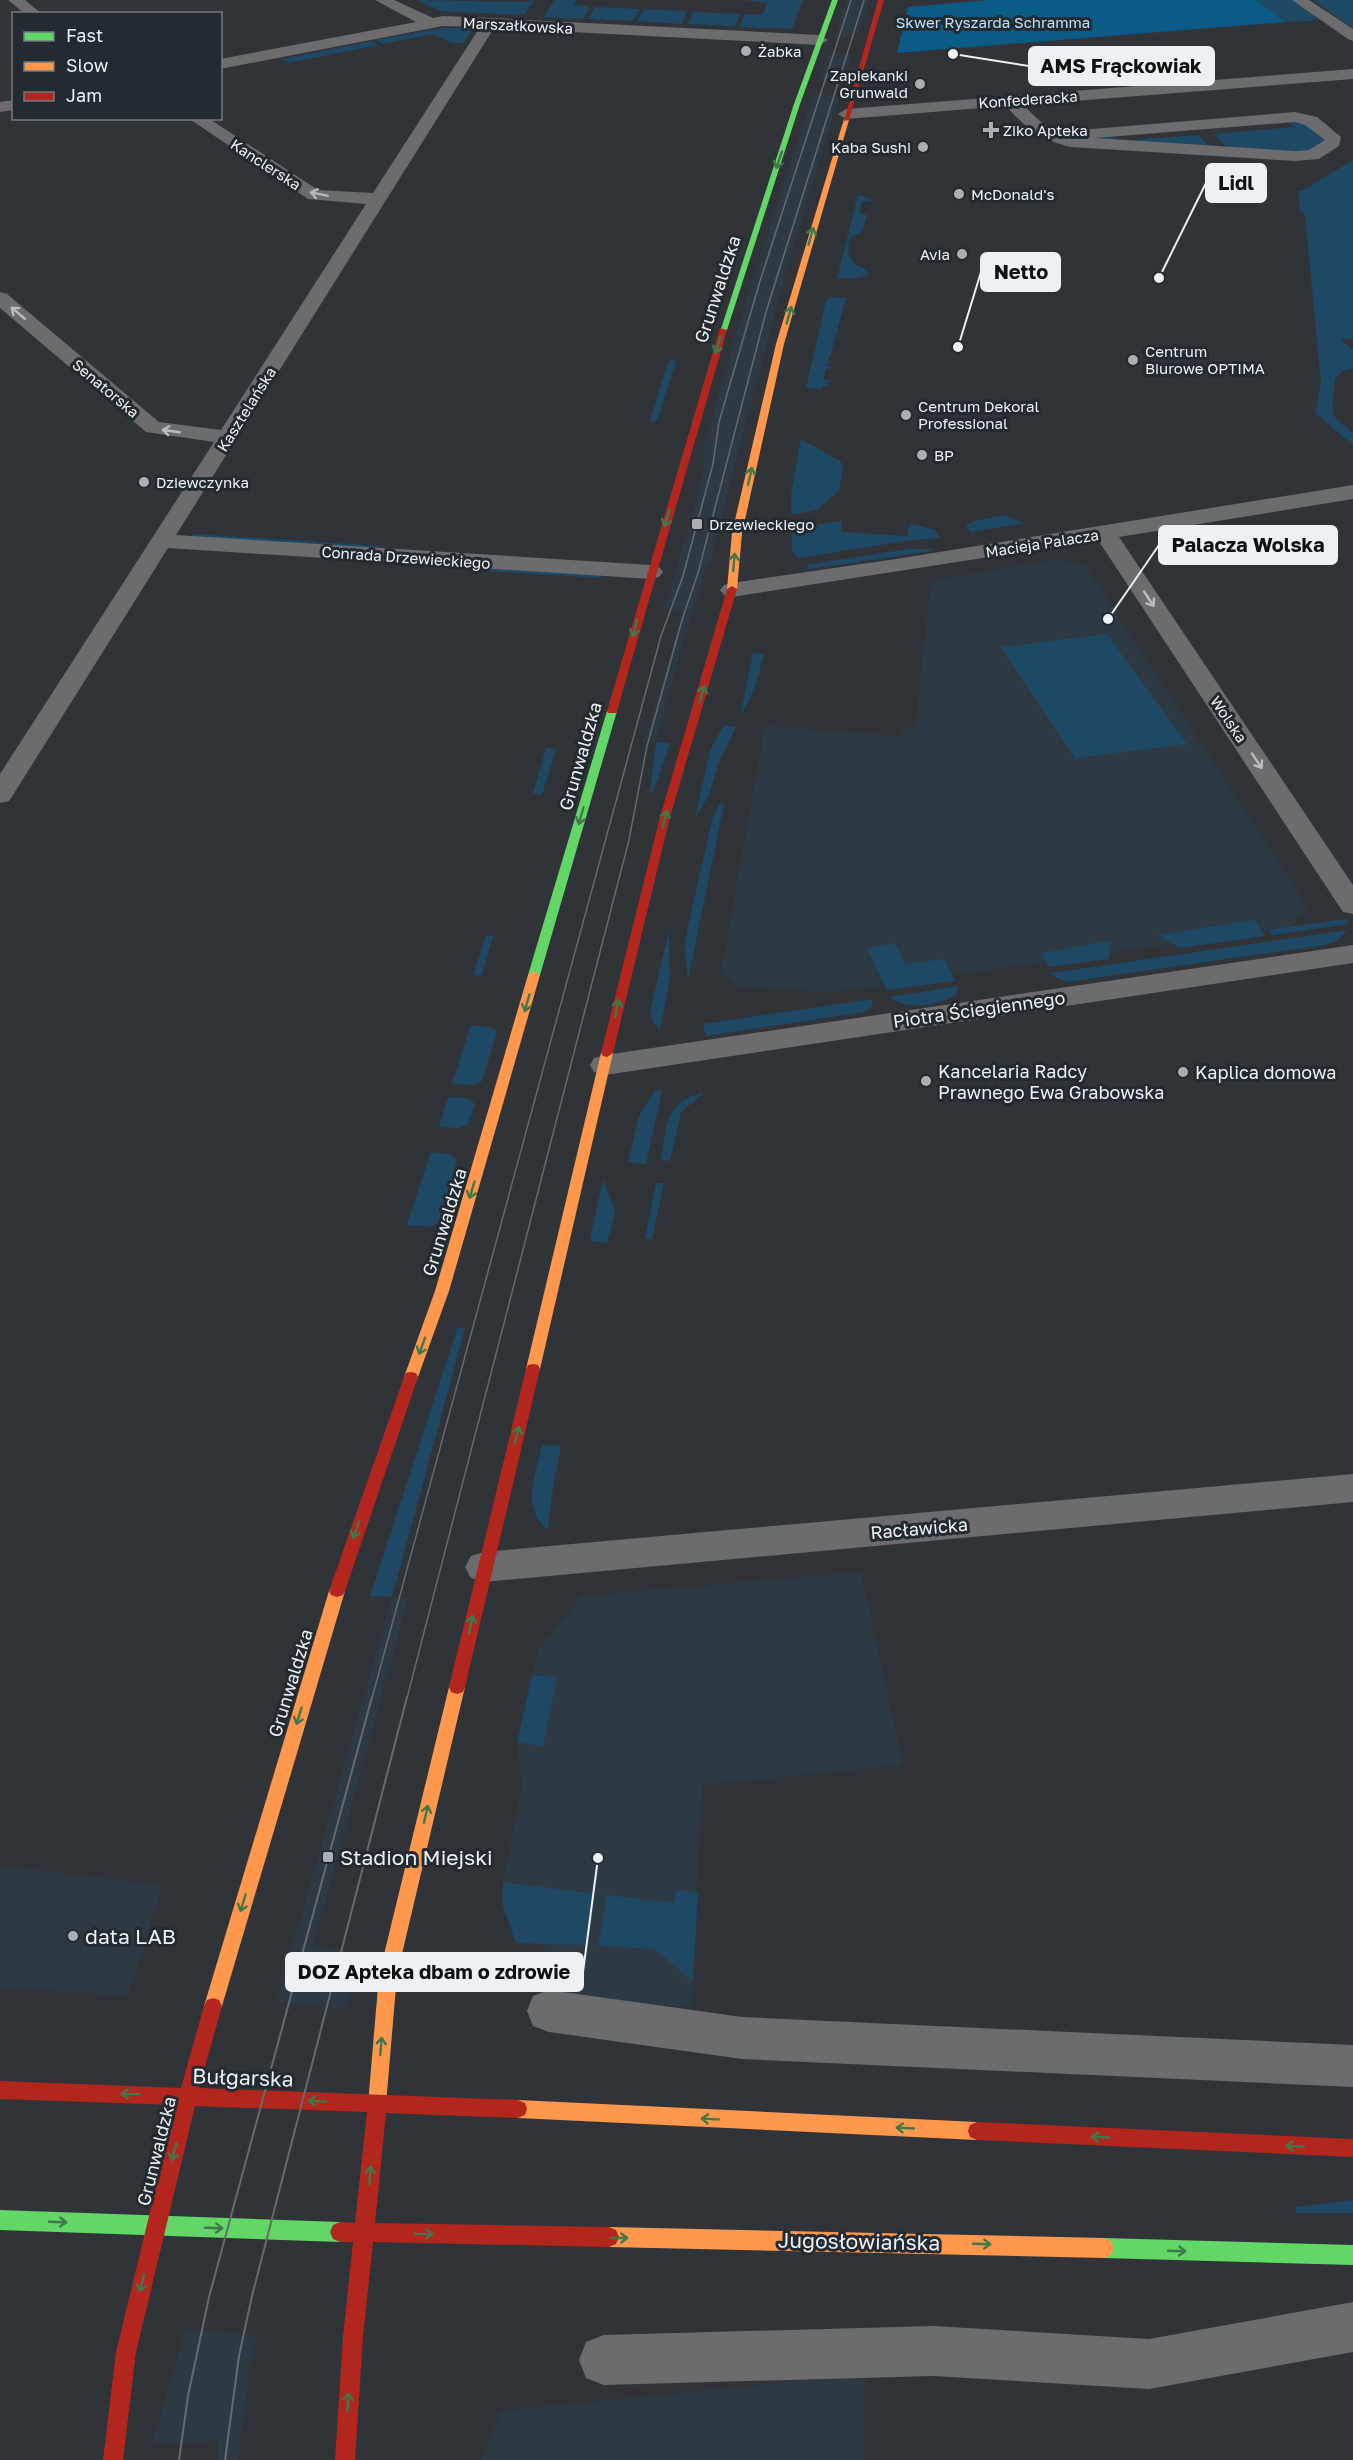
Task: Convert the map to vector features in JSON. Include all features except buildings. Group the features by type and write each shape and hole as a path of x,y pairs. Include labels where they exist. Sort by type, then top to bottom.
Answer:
{"street":[{"path":"15,0 32,12"},
{"path":"382,0 428,22"},
{"name":"Grunwaldzka","path":"113,2460 126,2352 155,2226 224,1965 341,1576 442,1291 731,302 835,0"},
{"path":"345,2460 353,2337 365,2233 388,1975 626,971 665,817 732,590 737,533 780,344 846,114 849,88 881,0"},
{"path":"1299,0 1353,36"},
{"name":"Marszałkowska","path":"222,64 428,22 490,23 820,40"},
{"name":"Kasztelańska","path":"1,790 229,437 490,23"},
{"path":"820,40 867,42"},
{"name":"Konfederacka","path":"846,114 1353,74"},
{"path":"804,86 822,87"},
{"path":"1009,100 1037,130 1052,137 1070,142 1295,156 1313,155 1332,142 1333,137 1311,121 1295,117 1052,137"},
{"name":"Kanclerska","path":"199,120 314,195 377,199"},
{"name":"Senatorska","path":"0,298 153,428 229,437"},
{"name":"Macieja Palacza","path":"732,590 1353,492"},
{"name":"Wolska","path":"1105,532 1353,906"},
{"name":"Conrada Drzewieckiego","path":"162,541 651,572"},
{"name":"Piotra Ściegiennego","path":"605,1065 1353,954"},
{"name":"Racławicka","path":"484,1568 1353,1488"},
{"path":"549,2011 742,2038 1353,2066"},
{"name":"Bułgarska","path":"0,2090 376,2104"},
{"path":"376,2104 1353,2148"},
{"path":"0,2220 365,2233"},
{"name":"Jugosłowiańska","path":"365,2233 920,2242 1353,2255"},
{"path":"604,2360 933,2351 1149,2364 1353,2327"}],"shaded area":[{"path":"417,0 527,2 534,0 525,14 519,15 441,11"},
{"path":"554,0 576,0 573,5 590,6 583,19 544,17"},
{"path":"743,0 803,0 792,29 739,27 745,14 762,15 768,3"},
{"path":"846,0 870,0 858,32 834,39"},
{"path":"1256,0 1294,0 1318,18 1311,21 1285,22"},
{"path":"1313,0 1353,0 1353,28"},
{"path":"595,7 640,9 633,21 588,19"},
{"path":"644,9 687,11 682,24 637,21"},
{"path":"693,12 740,14 735,26 688,24"},
{"path":"443,28 471,28 472,31 464,43 452,43 433,34 383,44 376,40"},
{"path":"372,41 378,45 289,63 283,59"},
{"path":"829,54 851,55 844,81 819,78"},
{"path":"813,95 839,96 780,293 713,550 712,562 708,562 656,742 645,741 683,611 665,609 699,490 706,453 702,452 749,290"},
{"path":"1289,122 1306,123 1327,140 1309,153 1232,151 1213,134 1294,127"},
{"path":"1198,135 1210,147 1202,149 1081,140 1111,136 1118,141"},
{"path":"1353,160 1353,338 1340,340 1353,350 1353,368 1342,371 1335,379 1332,412 1336,419 1353,433 1353,445 1315,413 1321,383 1305,215 1300,211 1298,191 1302,191"},
{"path":"858,195 867,197 871,202 862,201 859,214 867,215 862,232 850,238 848,250 853,262 867,270 868,275 837,279"},
{"path":"830,297 846,298 831,353 832,357 829,356 828,360 832,362 827,366 831,367 826,369 823,379 831,380 831,382 823,382 829,384 827,387 822,386 821,389 806,388 826,301"},
{"path":"669,360 676,361 657,421 650,421"},
{"path":"801,439 840,461 843,466 839,491 817,510 791,515 791,494"},
{"path":"1004,515 1025,523 971,532 966,526 974,521"},
{"path":"842,522 841,532 907,536 909,525 913,524 935,530 940,538 912,540 799,558 792,552 792,529"},
{"path":"194,534 380,546 379,549 192,537"},
{"path":"908,549 934,549 809,569 806,565"},
{"path":"1059,559 1086,566 1307,906 1291,927 827,993 736,985 721,973 765,726 900,736 901,728 915,729 930,590 935,580"},
{"path":"410,563 600,575 600,578 408,566"},
{"path":"1107,634 1187,744 1075,758 1001,647"},
{"path":"753,653 764,654 753,693 740,717"},
{"path":"724,725 736,727 718,764 709,795 695,818 710,750"},
{"path":"656,742 670,743 653,793 650,793"},
{"path":"546,748 556,749 542,795 533,794"},
{"path":"719,804 724,804 688,980 685,947 687,931 712,820"},
{"path":"1347,919 1348,924 1272,935 1269,930"},
{"path":"1255,920 1265,936 1181,948 1157,935"},
{"path":"669,930 670,979 660,1030 654,1024 650,1012"},
{"path":"1347,930 1337,941 1325,945 1067,982 1051,973"},
{"path":"486,935 493,936 481,976 473,975"},
{"path":"1111,941 1109,959 1049,967 1041,953"},
{"path":"895,943 905,964 944,959 955,981 887,990 867,948"},
{"path":"958,986 956,995 932,1004 905,1004 890,997"},
{"path":"873,999 872,1006 865,1012 706,1036 703,1024"},
{"path":"471,1025 491,1027 497,1032 482,1081 473,1085 452,1084"},
{"path":"655,1090 662,1091 646,1164 628,1162 639,1116"},
{"path":"704,1093 681,1112 670,1161 661,1160 667,1126 675,1109 691,1097"},
{"path":"448,1097 467,1098 475,1104 468,1124 459,1128 439,1127"},
{"path":"431,1152 450,1154 457,1160 439,1222 429,1227 407,1225"},
{"path":"603,1180 615,1211 607,1243 594,1242 590,1239"},
{"path":"656,1183 664,1183 652,1239 645,1239"},
{"path":"458,1327 465,1328 392,1597 370,1596"},
{"path":"542,1445 561,1446 548,1530 539,1521 532,1501 532,1490"},
{"path":"861,1572 903,1765 702,1785 691,2007 539,1999 545,1944 516,1943 501,1894 522,1787 517,1742 539,1649 582,1596"},
{"path":"392,1597 408,1599 313,1946 361,1953 346,2009 277,2002"},
{"path":"532,1675 557,1677 543,1746 517,1742"},
{"name":"data LAB","path":"0,1866 163,1885 128,1995 0,1988"},
{"path":"503,1882 595,1894 585,1945 516,1943 503,1906"},
{"path":"677,1890 698,1892 693,1981 655,1949 598,1946 607,1895 674,1903"},
{"path":"1353,2200 1353,2213 1297,2213 1295,2207"},
{"path":"186,2329 258,2336 249,2372 238,2460 217,2460 218,2441 152,2444"},
{"path":"865,2375 863,2460 482,2460 501,2411"}],"green space":[{"name":"Skwer Ryszarda Schramma","path":"990,0 1256,0 1285,22 897,53 908,7"}],"tram line":[{"path":"372,1698 661,636 683,576 713,464 719,422 760,281 851,0"},
{"path":"407,1698 629,840 647,746 682,620 698,573 766,312 864,0"},
{"path":"179,2460 188,2396 209,2297 372,1697"},
{"path":"225,2460 239,2356 252,2296 407,1697"}],"traffic: fast":[{"path":"723,330 797,104 835,0"},
{"path":"534,975 612,711"},
{"path":"0,2220 340,2232"},
{"path":"1104,2248 1353,2255"}],"traffic: slow":[{"path":"732,589 737,533 780,344 846,120"},
{"path":"411,1377 442,1291 534,975"},
{"path":"533,1369 607,1053"},
{"path":"213,2006 337,1591"},
{"path":"377,2104 388,1975 457,1687"},
{"path":"518,2109 977,2131"},
{"path":"609,2237 1104,2248"}],"traffic: jam":[{"path":"846,120 881,0"},
{"path":"612,711 723,330"},
{"path":"607,1053 665,817 732,589"},
{"path":"457,1687 533,1369"},
{"path":"337,1591 411,1377"},
{"path":"113,2460 126,2352 188,2096 213,2006"},
{"path":"0,2090 518,2109"},
{"path":"345,2460 353,2337 377,2104"},
{"path":"977,2131 1353,2148"},
{"path":"340,2232 609,2237"}],"place":[{"name":"Żabka","path":"746,51"},
{"name":"AMS Frąckowiak","path":"953,54"},
{"name":"Zapiekanki Grunwald","path":"920,84"},
{"name":"Ziko Apteka","path":"991,130"},
{"name":"Kaba Sushi","path":"923,147"},
{"name":"McDonald's","path":"959,194"},
{"name":"Avia","path":"962,254"},
{"name":"Lidl","path":"1159,278"},
{"name":"Netto","path":"958,347"},
{"name":"Centrum Biurowe OPTIMA","path":"1133,360"},
{"name":"Centrum Dekoral Professional","path":"906,415"},
{"name":"BP","path":"922,455"},
{"name":"Dziewczynka","path":"144,482"},
{"name":"Drzewieckiego","path":"697,524"},
{"name":"Palacza Wolska","path":"1108,619"},
{"name":"Kaplica domowa","path":"1183,1072"},
{"name":"Kancelaria Radcy Prawnego Ewa Grabowska","path":"926,1081"},
{"name":"Stadion Miejski","path":"328,1857"},
{"name":"DOZ Apteka dbam o zdrowie","path":"598,1858"},
{"name":"data LAB","path":"73,1936"}]}
